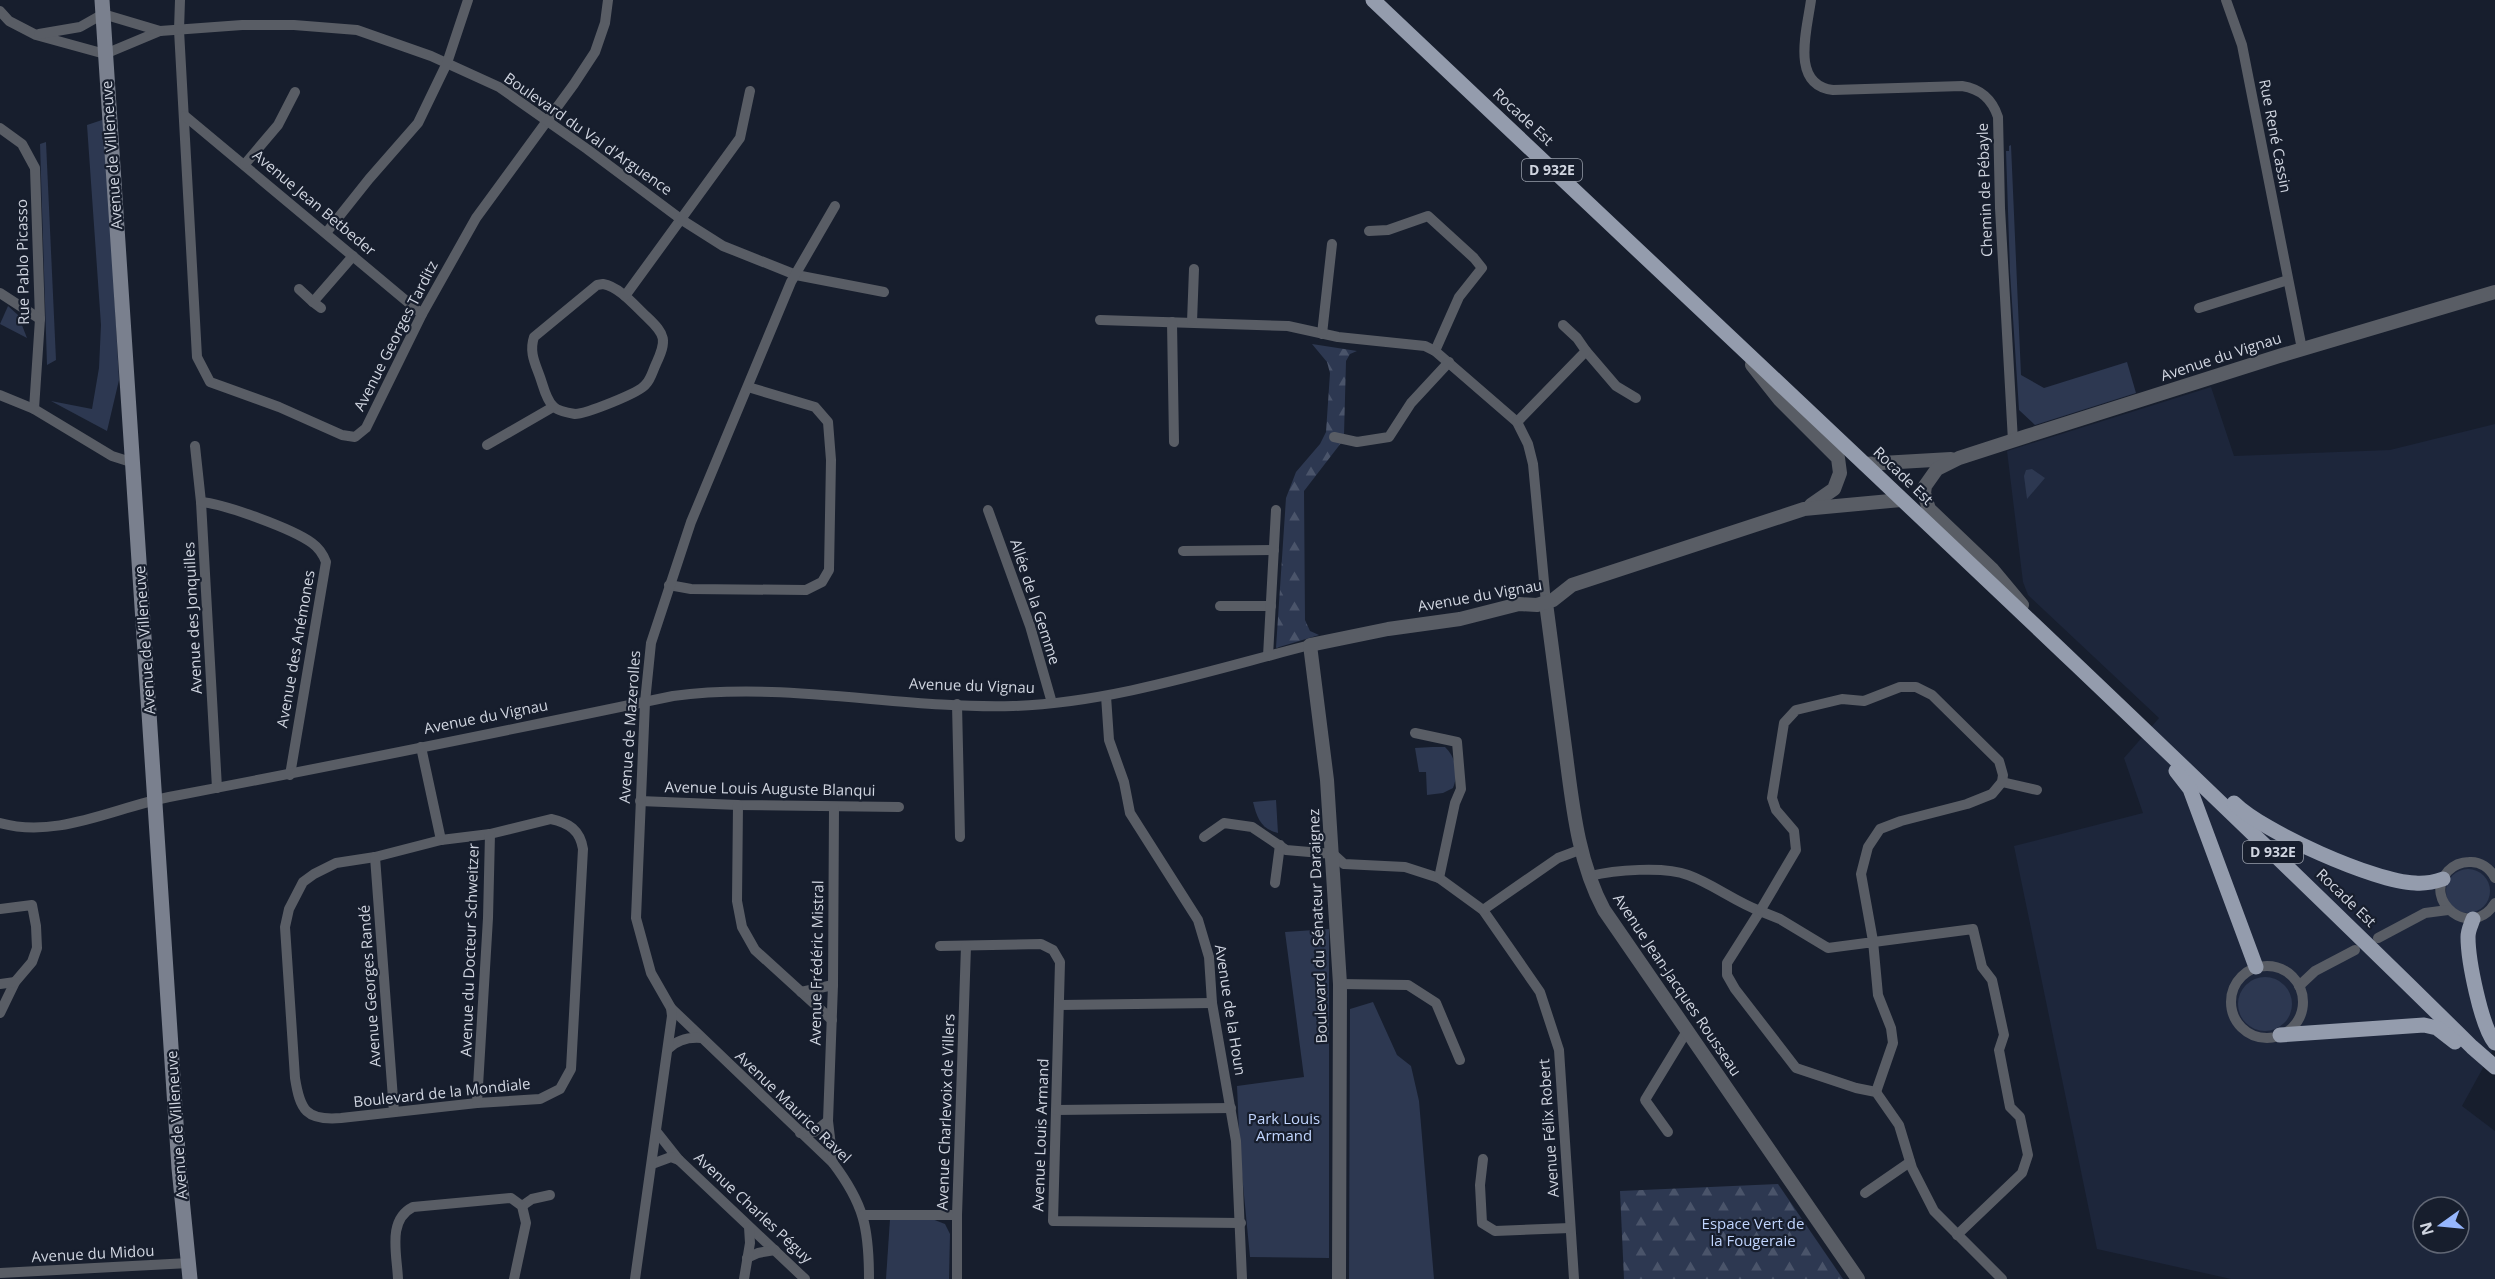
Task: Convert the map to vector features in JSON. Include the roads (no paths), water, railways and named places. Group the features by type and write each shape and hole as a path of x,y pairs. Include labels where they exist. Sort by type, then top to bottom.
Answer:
{"main road":[{"name":"Rocade Est","path":"1373,0 1901,500 2044,632 2495,1067"},
{"name":"Avenue de Villeneuve","path":"102,7 134,462 179,1168 189,1271"},
{"path":"2056,645 2083,680 2185,781 2209,838 2256,967"},
{"path":"2140,725 2166,741 2238,807 2259,823 2290,840 2394,879 2414,883 2443,879"},
{"path":"2473,919 2468,939 2477,992 2487,1029 2495,1043"},
{"name":"Rocade Est","path":"2405,981 2495,1052"},
{"path":"2280,1035 2414,1025 2431,1026 2444,1033 2495,1075"}],"street":[{"name":"Avenue Georges Tarditz","path":"180,0 179,30 197,357 210,382 279,407 342,435 355,437 366,428 422,314 476,218 595,52 605,23 608,0"},
{"path":"326,233 418,123 447,63 468,0"},
{"name":"Chemin de Pébayle","path":"1811,0 1804,59 1807,74 1818,86 1833,90 1962,86 1979,91 1995,108 1998,117 2000,208 2013,441"},
{"name":"Rue René Cassin","path":"2226,0 2242,45 2302,350"},
{"path":"36,35 80,27 102,7 126,22 160,31"},
{"path":"0,11 9,21 36,35 105,54 160,31"},
{"path":"126,22 129,43"},
{"name":"Boulevard du Val d'Arguence","path":"160,31 242,25 294,25 357,30 447,63 499,87 681,220 723,246 795,275 884,292"},
{"path":"80,27 82,48"},
{"path":"625,296 740,138 750,91"},
{"path":"245,164 278,125 294,92"},
{"name":"Avenue Jean Betbeder","path":"185,116 422,314"},
{"name":"Rue Pablo Picasso","path":"0,128 22,144 35,168 40,319 34,409"},
{"name":"Avenue de Mazerolles","path":"671,1008 651,972 638,926 636,890 645,702 651,642 691,522 795,275 835,206"},
{"path":"1369,231 1388,230 1428,216 1482,268 1459,297 1435,351"},
{"path":"1322,334 1332,244"},
{"path":"299,289 317,305 353,256"},
{"path":"1192,322 1194,269"},
{"path":"2199,308 2288,280"},
{"path":"487,445 553,407 577,414 635,392 646,385 664,345 663,334 625,296 609,285 597,285 534,337 532,354 553,407"},
{"name":"Avenue du Vignau","path":"1959,458 2495,292"},
{"path":"0,294 40,319"},
{"path":"1100,320 1288,326 1322,334 1425,346 1435,351 1517,422 1528,444 1533,464 1546,603"},
{"path":"1172,322 1174,442"},
{"path":"1563,325 1577,338 1616,386 1636,398"},
{"path":"1732,340 1779,399 1833,450 1838,458 1840,473 1834,489 1804,509"},
{"path":"1517,422 1586,351"},
{"path":"1334,437 1357,442 1389,437 1411,403 1449,362"},
{"path":"669,585 691,589 806,590 822,582 829,570 831,460 828,422 814,407 748,387"},
{"path":"0,395 34,409 112,456 134,462"},
{"name":"Avenue des Jonquilles","path":"195,446 201,502 217,788"},
{"path":"1864,464 1959,458"},
{"path":"1959,458 1937,469 1929,479 1924,493 1929,509 1992,569 2044,632"},
{"path":"1804,509 1901,500"},
{"name":"Avenue des Anémones","path":"201,502 216,503 311,542 322,553 326,562 290,775"},
{"name":"Avenue du Vignau","path":"0,823 30,828 58,827 155,800 700,693 738,692 1013,706 1052,704 1106,696 1310,645 1388,629 1460,619 1514,605 1546,603 1572,585 1804,509"},
{"name":"Allée de la Gemme","path":"988,510 1030,626 1052,704"},
{"path":"1269,656 1276,510"},
{"path":"1183,551 1274,550"},
{"name":"Avenue Jean-Jacques Rousseau","path":"1546,603 1572,802 1582,849 1604,910 1858,1279"},
{"path":"1220,606 1271,606"},
{"name":"Boulevard du Sénateur Daraignez","path":"1310,645 1328,780 1340,984 1339,1279"},
{"path":"1876,1092 1893,1043 1891,1028 1878,995 1873,941 1861,874 1868,847 1880,829 1981,799 1992,794 2002,782 2002,768 1996,756 1932,695 1916,687 1900,687 1864,701 1842,699 1796,710 1784,723 1772,798 1776,810 1794,831 1796,850 1727,963 1727,975 1735,989 1796,1068 1856,1088 1876,1092 1899,1125 1910,1162 1934,1211 2002,1279"},
{"name":"Avenue de la Houn","path":"1106,696 1109,740 1124,782 1130,813 1198,920 1209,957 1212,1003 1232,1108 1241,1222 1242,1279"},
{"path":"957,704 960,837"},
{"path":"1415,733 1457,742 1461,789 1455,803 1439,878"},
{"path":"421,747 441,840"},
{"path":"2002,782 2037,790"},
{"name":"Avenue Louis Auguste Blanqui","path":"640,801 738,806 899,807"},
{"path":"738,806 737,901 742,927 755,950 832,1020"},
{"name":"Avenue Frédéric Mistral","path":"832,1163 828,1121 833,985 834,807"},
{"name":"Boulevard de la Mondiale","path":"551,819 564,822 581,836 583,849 571,1070 560,1089 540,1099 323,1119 303,1109 298,1098 295,1078 285,927 289,909 303,882 336,863 375,857 441,840 489,834 551,819"},
{"path":"1204,837 1224,823 1252,827 1280,846 1275,882"},
{"name":"Avenue du Docteur Schweitzer","path":"477,1103 488,918 489,834"},
{"name":"Avenue Félix Robert","path":"1280,846 1286,850 1333,854 1344,864 1405,867 1439,878 1483,910 1540,992 1559,1050 1574,1279"},
{"path":"1483,910 1558,858 1582,849"},
{"name":"Avenue Georges Randé","path":"375,857 394,1112"},
{"path":"2495,878 2481,864 2467,862 2451,868 2443,879 2441,896 2448,910 2459,917 2473,919 2487,913 2495,903"},
{"path":"1590,876 1605,872 1645,870 1687,874 1742,904 1780,919 1828,948 1973,929 1982,967 1992,980 2004,1035 1999,1050 2010,1107 2020,1118 2028,1155 2022,1173 1957,1235"},
{"path":"2378,938 2425,913 2441,896"},
{"path":"0,909 32,905 37,948 32,962 15,982 0,1013"},
{"path":"2425,913 2448,910"},
{"name":"Avenue Louis Armand","path":"966,946 1041,944 1053,950 1060,962 1053,1221 1241,1222"},
{"path":"940,946 966,946"},
{"name":"Avenue Charlevoix de Villers","path":"957,1279 966,946"},
{"path":"2289,974 2315,970 2355,950"},
{"path":"2256,967 2274,967 2289,974 2299,986 2302,996 2300,1015 2289,1031 2280,1035 2270,1038 2252,1035 2234,1016 2231,1000 2237,981 2256,967"},
{"path":"2299,986 2315,970"},
{"path":"0,984 15,982"},
{"path":"1340,984 1408,985 1437,1003 1460,1060"},
{"path":"801,992 833,985"},
{"path":"1060,1005 1212,1003"},
{"path":"635,1279 668,1049 671,1008"},
{"name":"Avenue Maurice Ravel","path":"671,1008 832,1163 850,1186 863,1215 869,1246 869,1279"},
{"path":"1668,1132 1645,1100 1688,1031"},
{"path":"668,1049 674,1043 684,1039 701,1038"},
{"path":"1056,1110 1232,1108"},
{"path":"800,1133 814,1132 828,1121"},
{"name":"Avenue Charles Péguy","path":"657,1131 679,1160 805,1279"},
{"name":"Avenue Charles Péguy","path":"652,1164 671,1157 679,1160"},
{"path":"1483,1159 1480,1185 1482,1223 1495,1231 1570,1228"},
{"path":"1864,1193 1910,1162"},
{"path":"522,1206 532,1199 550,1195"},
{"path":"398,1279 395,1226 403,1212 413,1207 511,1198 522,1206 526,1223 514,1279"},
{"path":"863,1215 957,1215"},
{"path":"744,1279 749,1227"},
{"path":"747,1258 775,1250"},
{"path":"133,1267 134,1279"},
{"name":"Avenue du Midou","path":"0,1273 86,1274 133,1267 189,1271"}],"park label":[{"name":"Park Louis Armand","path":"1284,1128"},
{"name":"Espace Vert de la Fougeraie","path":"1753,1232"}]}
